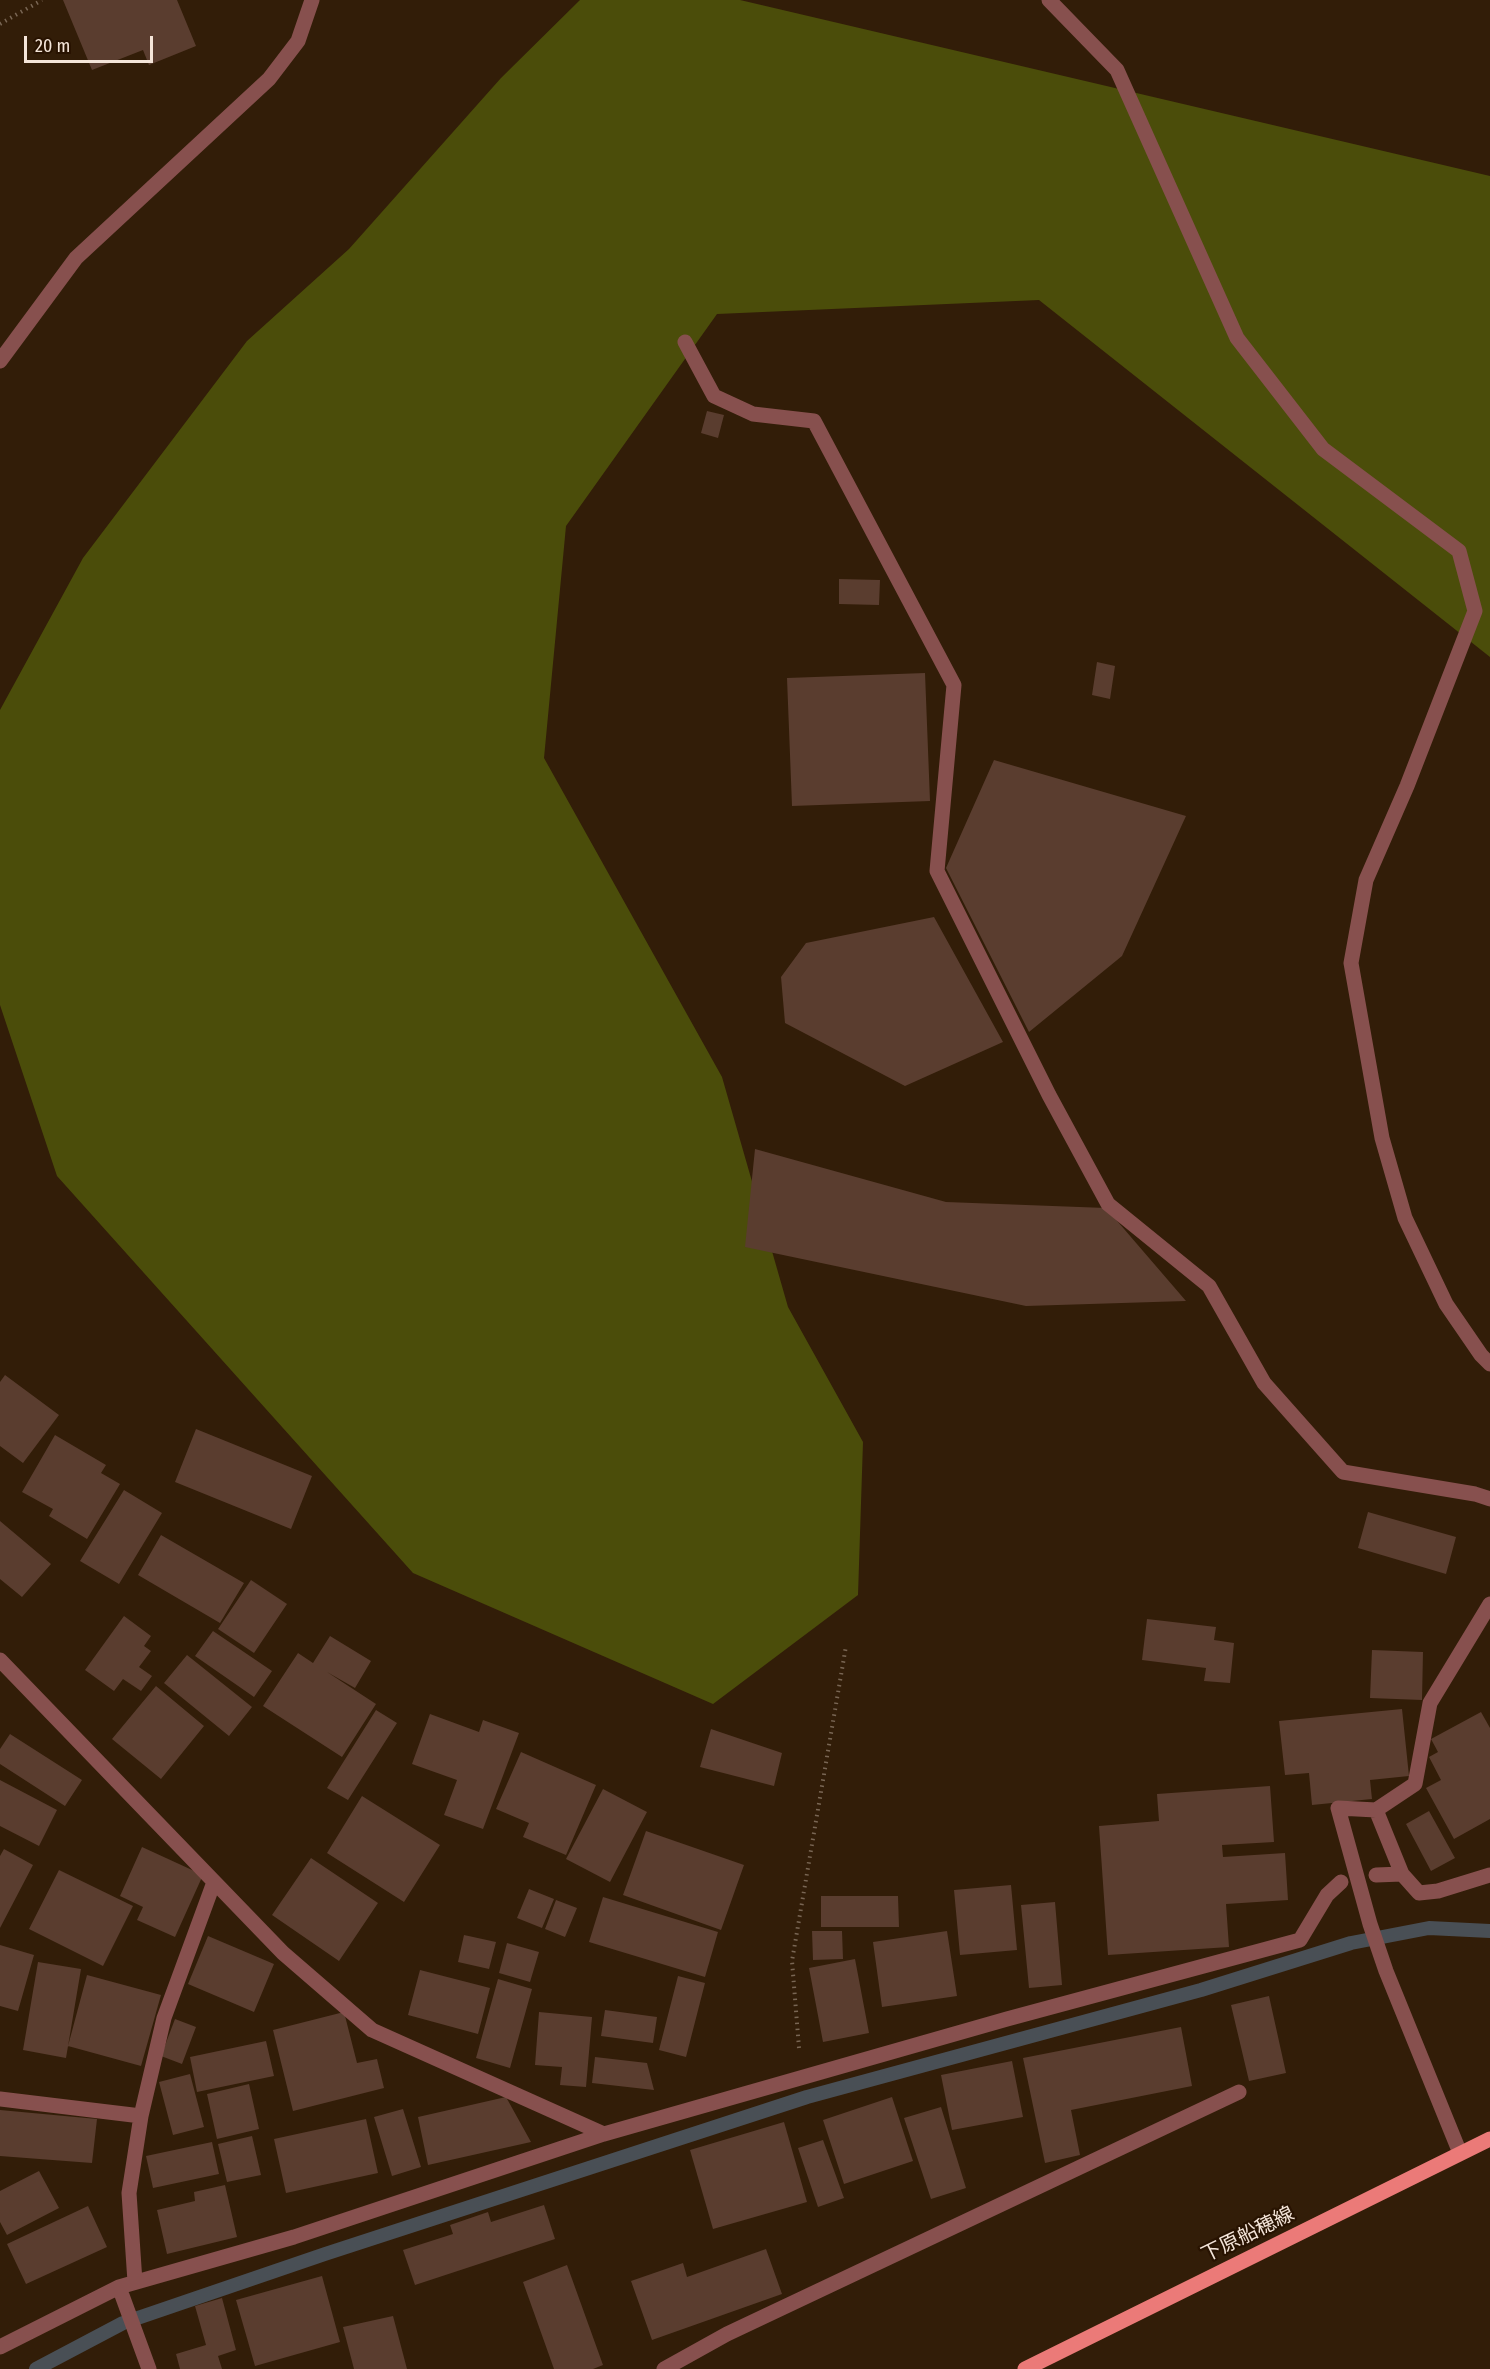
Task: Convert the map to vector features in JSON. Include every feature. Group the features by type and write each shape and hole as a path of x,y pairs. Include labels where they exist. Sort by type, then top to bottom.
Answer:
{"main road":[{"name":"下原船穂線","path":"1025,2369 1490,2139"}],"street":[{"path":"0,361 76,258 269,79 298,41 312,0"},
{"path":"1049,0 1117,70 1237,338 1323,449 1459,551 1475,611 1407,786 1366,880 1351,963 1382,1138 1405,1218 1446,1304 1490,1364"},
{"path":"685,342 714,396 753,414 814,421 954,685 938,871 1048,1095 1108,1204 1209,1286 1264,1383 1343,1472 1475,1494 1490,1499"},
{"path":"1460,2153 1386,1971 1370,1924 1338,1808 1376,1810 1415,1784 1430,1702 1490,1604"},
{"path":"0,1660 283,1953 372,2030 604,2134"},
{"path":"1376,1810 1402,1874 1419,1893 1438,1891 1490,1875"},
{"path":"1377,1875 1402,1874"},
{"path":"135,2283 129,2193 141,2116 164,2018 214,1882"},
{"path":"0,2347 119,2287 294,2237 604,2134 1018,2016 1300,1940 1327,1895 1341,1882"},
{"path":"664,2369 727,2334 1239,2092"},
{"path":"0,2099 141,2116"},
{"path":"119,2287 149,2369"}],"path":[{"path":"0,24 42,0"},
{"path":"801,2079 792,1960 846,1646"}],"shaded area":[{"path":"580,0 740,0 1490,176 1490,657 1039,300 717,314 566,526 544,758 722,1077 788,1307 863,1442 858,1595 713,1704 413,1573 57,1176 0,1005 0,710 83,558 247,341 349,249 501,78"}],"building":[{"path":"63,0 177,0 196,46 149,65 143,50 92,70"},
{"path":"707,411 724,415 718,438 701,433"},
{"path":"839,579 880,580 879,605 839,604"},
{"path":"1097,662 1115,666 1110,699 1092,695"},
{"path":"925,673 930,801 792,806 787,678"},
{"path":"994,760 1186,816 1122,956 1029,1032 946,868"},
{"path":"934,917 1003,1042 905,1086 785,1023 781,977 806,943"},
{"path":"755,1149 946,1202 1106,1208 1186,1301 1026,1306 745,1247"},
{"path":"5,1375 59,1415 23,1463 0,1446 0,1382"},
{"path":"196,1429 312,1476 291,1529 175,1482"},
{"path":"55,1435 106,1465 101,1473 120,1484 87,1539 49,1516 53,1509 22,1492"},
{"path":"124,1490 162,1513 119,1584 80,1561"},
{"path":"1368,1512 1456,1537 1446,1574 1358,1548"},
{"path":"0,1521 51,1564 22,1597 0,1579"},
{"path":"161,1535 244,1583 220,1623 138,1575"},
{"path":"251,1580 287,1604 254,1653 218,1629"},
{"path":"124,1616 151,1636 144,1646 151,1651 139,1667 152,1676 141,1691 123,1679 114,1691 85,1670"},
{"path":"1147,1619 1216,1627 1214,1640 1234,1643 1230,1683 1204,1681 1206,1668 1142,1660"},
{"path":"213,1631 272,1671 254,1697 195,1656"},
{"path":"330,1636 371,1661 355,1688 327,1672 376,1704 342,1757 263,1706 298,1653 313,1663"},
{"path":"1372,1650 1423,1652 1422,1700 1370,1698"},
{"path":"187,1655 252,1707 229,1736 164,1683"},
{"path":"156,1686 204,1726 161,1779 112,1739"},
{"path":"1402,1709 1409,1776 1370,1780 1372,1799 1312,1805 1309,1773 1285,1775 1279,1721"},
{"path":"376,1710 397,1723 348,1800 327,1788"},
{"path":"1481,1712 1490,1728 1490,1819 1454,1839 1426,1788 1441,1780 1429,1757 1438,1752 1431,1739"},
{"path":"430,1714 479,1732 483,1720 519,1733 483,1829 444,1815 457,1780 412,1764"},
{"path":"711,1729 782,1753 774,1786 700,1767"},
{"path":"10,1734 82,1780 65,1806 0,1764 0,1749"},
{"path":"521,1752 596,1785 566,1855 523,1837 529,1823 496,1809"},
{"path":"0,1780 57,1810 39,1846 0,1826"},
{"path":"1270,1786 1274,1842 1222,1845 1223,1857 1285,1853 1288,1900 1226,1904 1229,1947 1108,1955 1099,1826 1159,1821 1157,1794"},
{"path":"603,1789 647,1812 610,1882 566,1859"},
{"path":"362,1796 440,1845 404,1902 327,1853"},
{"path":"1429,1811 1455,1858 1431,1871 1406,1824"},
{"path":"646,1831 744,1865 721,1930 623,1895"},
{"path":"142,1847 203,1875 175,1937 137,1920 143,1907 120,1896"},
{"path":"4,1849 33,1865 0,1928 0,1856"},
{"path":"311,1858 378,1903 339,1961 272,1915"},
{"path":"59,1870 133,1906 103,1966 29,1929"},
{"path":"1011,1885 1017,1950 960,1955 954,1890"},
{"path":"529,1889 554,1899 542,1928 517,1918"},
{"path":"821,1896 898,1896 899,1927 821,1927"},
{"path":"603,1897 718,1932 705,1977 589,1942"},
{"path":"556,1900 577,1908 565,1937 545,1929"},
{"path":"1055,1902 1062,1985 1029,1988 1021,1905"},
{"path":"812,1931 842,1931 843,1959 813,1960"},
{"path":"947,1931 957,1996 882,2007 873,1942"},
{"path":"464,1935 496,1942 489,1969 458,1962"},
{"path":"208,1936 274,1964 254,2012 188,1984"},
{"path":"507,1943 539,1952 530,1982 499,1973"},
{"path":"0,1945 34,1955 18,2011 0,2006"},
{"path":"855,1959 869,2033 823,2042 809,1968"},
{"path":"38,1962 81,1969 66,2058 23,2050"},
{"path":"420,1970 490,1988 478,2034 408,2015"},
{"path":"87,1975 161,1995 141,2066 68,2046"},
{"path":"678,1976 705,1983 686,2057 659,2050"},
{"path":"498,1979 532,1989 510,2068 476,2058"},
{"path":"1269,1996 1286,2073 1249,2081 1231,2005"},
{"path":"605,2010 657,2017 653,2043 601,2036"},
{"path":"344,2012 357,2063 377,2059 384,2088 293,2111 273,2030"},
{"path":"539,2012 592,2017 586,2087 560,2085 562,2067 535,2065"},
{"path":"175,2019 196,2027 182,2064 161,2056"},
{"path":"1181,2027 1192,2086 1071,2110 1080,2155 1045,2163 1023,2058"},
{"path":"266,2041 274,2076 197,2092 190,2057"},
{"path":"595,2057 647,2063 654,2090 592,2083"},
{"path":"1012,2061 1023,2117 952,2130 941,2075"},
{"path":"190,2074 204,2127 173,2135 159,2082"},
{"path":"249,2084 259,2129 217,2139 207,2094"},
{"path":"506,2097 531,2142 428,2165 418,2117"},
{"path":"892,2097 913,2161 844,2184 823,2120"},
{"path":"941,2107 966,2188 931,2199 904,2118"},
{"path":"403,2109 421,2167 392,2176 374,2117"},
{"path":"0,2110 97,2119 92,2163 0,2156"},
{"path":"366,2119 378,2173 286,2193 274,2139"},
{"path":"784,2122 807,2202 713,2229 690,2150"},
{"path":"252,2136 261,2175 227,2182 218,2144"},
{"path":"823,2140 844,2198 818,2207 798,2148"},
{"path":"212,2142 219,2174 153,2188 146,2156"},
{"path":"39,2171 59,2208 7,2235 0,2222 0,2191"},
{"path":"225,2185 237,2237 167,2254 157,2210 195,2201 194,2192"},
{"path":"544,2205 555,2239 415,2285 403,2250 453,2234 450,2225 488,2212 491,2222"},
{"path":"88,2206 107,2247 26,2284 7,2244"},
{"path":"766,2249 782,2294 652,2340 631,2281 683,2263 687,2277"},
{"path":"567,2265 603,2365 593,2369 554,2369 523,2282"},
{"path":"322,2276 340,2342 255,2366 236,2300"},
{"path":"222,2298 236,2350 218,2356 222,2369 180,2369 176,2354 206,2345 195,2306"},
{"path":"393,2316 407,2369 354,2369 343,2327"}],"waterway":[{"path":"36,2369 123,2323 325,2254 807,2097 1201,1990 1351,1943 1429,1928 1490,1931"}]}
